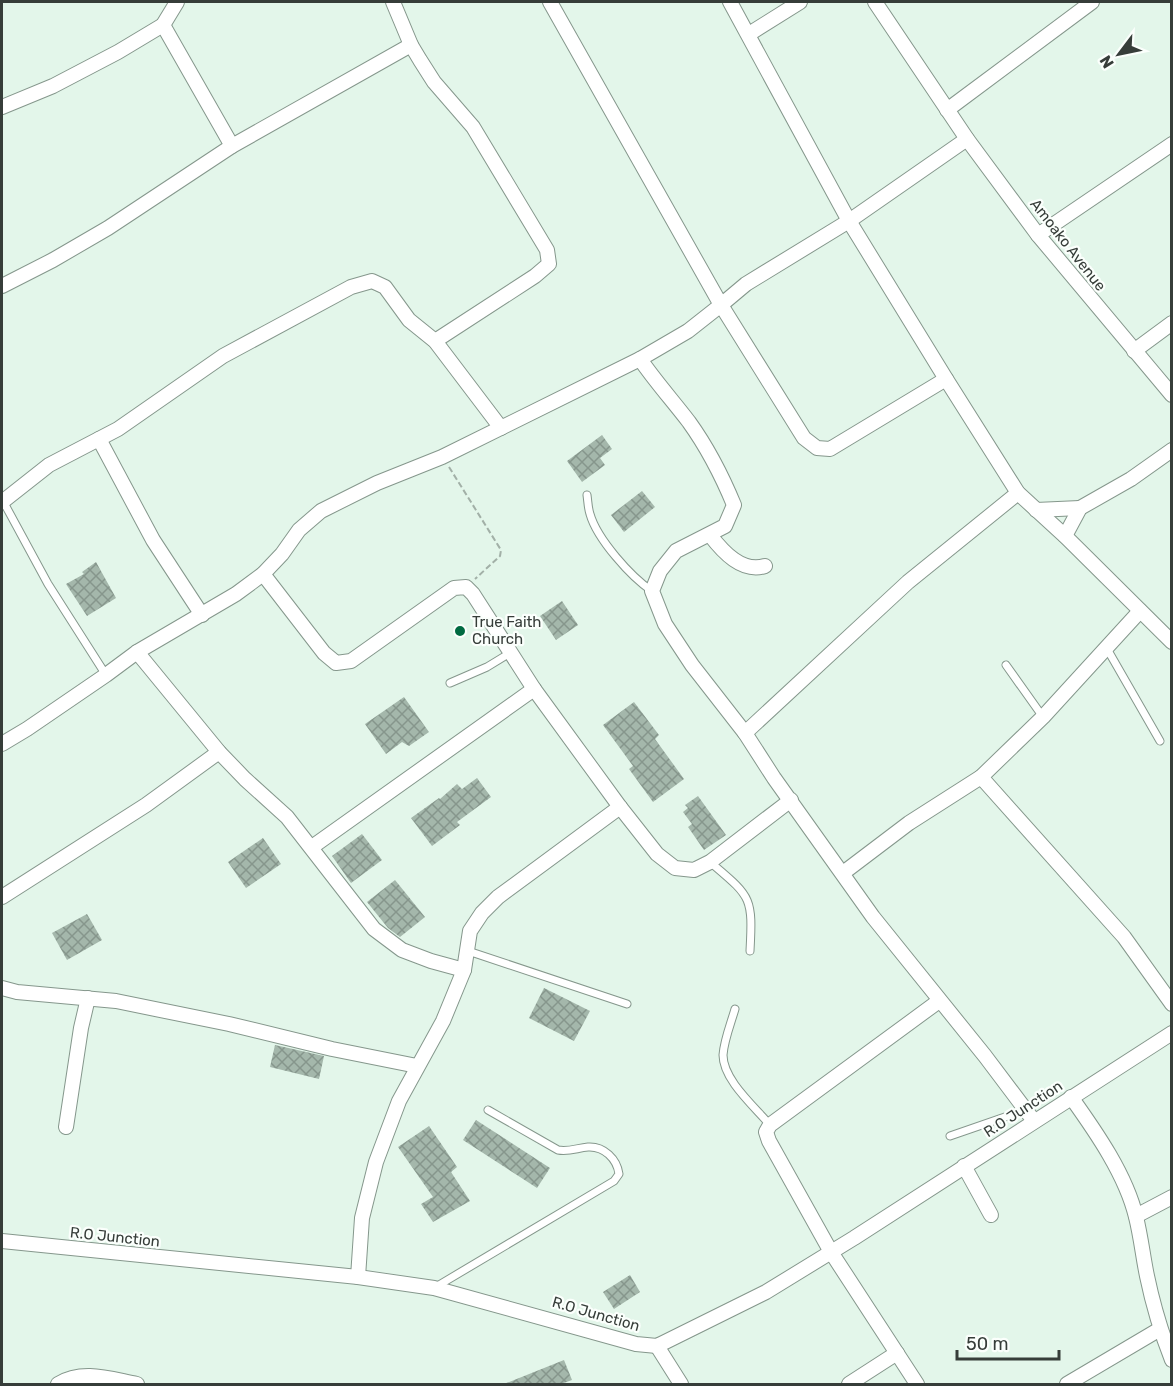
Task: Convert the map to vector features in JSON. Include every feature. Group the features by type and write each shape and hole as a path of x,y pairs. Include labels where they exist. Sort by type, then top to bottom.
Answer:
{"street":[{"path":"2,107 53,86 118,52 162,25 177,2"},
{"path":"393,2 411,45 434,82 473,127 547,250 549,264 535,276 435,340"},
{"path":"550,2 721,305 804,438 818,448 830,449 946,380"},
{"path":"730,2 849,221 1018,493 1172,642"},
{"path":"749,34 800,2"},
{"name":"Amoako Avenue","path":"875,2 967,139 1038,235 1172,395"},
{"path":"947,110 1092,2"},
{"path":"162,25 232,146"},
{"path":"2,286 108,228 232,146 411,45"},
{"path":"2,744 137,652 236,594 263,574 282,554 299,530 321,511 377,483 442,457 640,359 688,331 746,284 849,221 967,139"},
{"path":"1038,235 1172,144"},
{"path":"2,502 49,465 118,429 223,356 359,284 372,281 385,287 409,320 435,340 501,428"},
{"path":"1134,351 1172,323"},
{"path":"640,359 690,423 722,477 734,505 725,526 676,551 660,571 652,591 665,624 692,665 746,733 774,778 873,917 985,1056 1034,1122"},
{"path":"99,439 153,540 202,615"},
{"path":"1036,510 1080,508 1131,479 1172,450"},
{"path":"746,733 908,582 1018,493"},
{"path":"1065,536 1080,508"},
{"path":"710,535 719,548 745,567 757,569 765,566"},
{"path":"263,574 324,653 336,663 351,661 454,588 466,587 473,594 534,689 620,807 657,854 675,868 694,870 710,862 791,800"},
{"path":"843,873 909,823 981,777 1043,717 1140,611"},
{"path":"137,652 219,752 287,817 374,928 402,950 431,962 464,970"},
{"path":"312,847 534,689"},
{"path":"2,897 146,805 219,752"},
{"path":"981,777 1124,937 1172,1004"},
{"path":"358,1277 362,1218 376,1162 399,1101 443,1021 464,970 470,932 482,913 498,897 620,807"},
{"path":"2,988 17,992 127,1003 229,1024 332,1049 417,1065"},
{"path":"66,1127 79,1039 88,998"},
{"path":"917,1384 831,1252 766,1132 770,1125 939,1001"},
{"name":"R.O Junction","path":"2,1241 358,1277 434,1288 636,1344 657,1346 766,1292 1172,1033"},
{"path":"1071,1097 1097,1133 1123,1181 1136,1216 1147,1277 1160,1329 1172,1360"},
{"path":"964,1166 991,1215"},
{"path":"1136,1216 1172,1197"},
{"path":"1067,1384 1160,1329"},
{"path":"657,1346 680,1384"},
{"path":"849,1384 897,1353"},
{"path":"58,1384 69,1378 90,1375 137,1384"}],"lane":[{"path":"587,495 589,513 594,525 624,567 652,591"},
{"path":"2,502 48,584 106,675"},
{"path":"1106,647 1160,741"},
{"path":"450,683 487,668 510,653"},
{"path":"1006,665 1043,717"},
{"path":"710,862 742,890 748,902 752,915 750,951"},
{"path":"468,951 627,1004"},
{"path":"735,1009 723,1053 724,1066 729,1077 770,1125"},
{"path":"434,1288 614,1181 619,1174 617,1163 607,1152 590,1147 567,1151 558,1150 488,1110"},
{"path":"950,1136 1025,1110"}],"path":[{"path":"442,457 501,550 500,556 466,587"}],"building":[{"path":"602,435 612,449 600,458 605,465 582,482 567,461"},
{"path":"642,491 655,507 624,532 611,515"},
{"path":"96,562 116,598 87,616 66,584 84,574 82,572"},
{"path":"562,601 578,625 556,640 540,616"},
{"path":"404,697 429,732 409,746 402,742 386,754 365,724"},
{"path":"634,702 659,735 655,739 684,779 653,802 629,769 633,766 603,725"},
{"path":"477,778 491,797 457,822 460,825 432,846 411,818 440,799 457,784 462,789"},
{"path":"698,796 726,835 704,850 688,827 692,824 683,812 688,808 685,805"},
{"path":"362,834 382,860 351,883 332,856"},
{"path":"263,838 281,864 246,888 228,862"},
{"path":"395,880 425,917 400,937 388,928 367,902"},
{"path":"87,914 102,940 67,960 52,933"},
{"path":"544,988 590,1011 574,1041 529,1018"},
{"path":"275,1045 324,1056 319,1079 270,1067"},
{"path":"476,1120 550,1168 537,1188 463,1140"},
{"path":"429,1126 457,1167 451,1172 470,1201 433,1222 421,1204 433,1197 398,1147"},
{"path":"630,1275 640,1292 614,1309 603,1292"},
{"path":"564,1360 572,1380 561,1384 504,1384"}],"place":[{"name":"True Faith Church","path":"460,631"}]}
